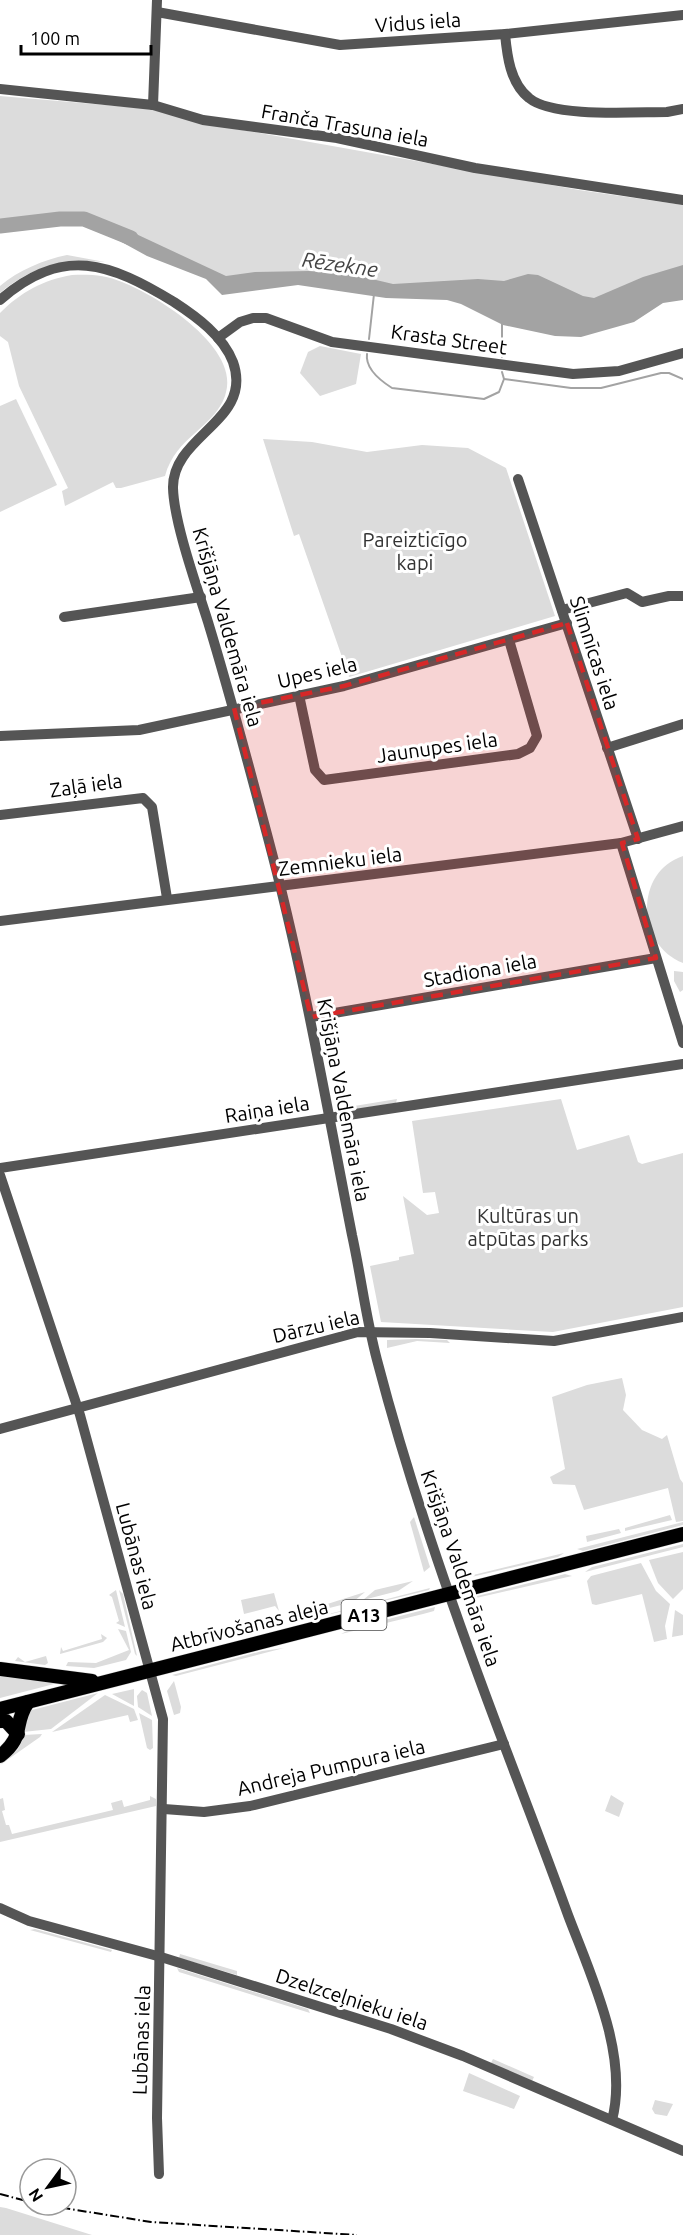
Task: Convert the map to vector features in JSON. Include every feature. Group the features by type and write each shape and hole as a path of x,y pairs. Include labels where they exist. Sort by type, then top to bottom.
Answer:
{"main road":[{"name":"Atbrīvošanas aleja","path":"0,1709 683,1534"},
{"path":"0,1669 103,1682"},
{"path":"0,1756 14,1745 18,1734 19,1719 28,1702"},
{"path":"0,1720 6,1721 18,1734"}],"street":[{"path":"153,105 157,0"},
{"name":"Vidus iela","path":"157,12 340,45 505,34 683,15"},
{"path":"505,34 513,75 529,98 562,111 667,112 683,109"},
{"name":"Franča Trasuna iela","path":"0,90 153,105 203,120 337,138 475,168 683,200"},
{"name":"Krišjāņa Valdemāra iela","path":"0,300 26,281 49,271 71,266 95,266 124,274 188,311 218,338 235,368 237,383 234,397 225,414 178,461 173,482 175,506 234,708 281,887 310,1017 371,1331 410,1476 504,1744 606,2019 616,2090 612,2121"},
{"name":"Krasta Street","path":"218,338 240,322 253,318 266,318 332,342 573,374 619,371 683,353"},
{"name":"Slimnīcas iela","path":"518,479 638,839"},
{"path":"562,610 627,593 642,602 669,596 683,596"},
{"path":"64,617 201,597"},
{"name":"Upes iela","path":"0,736 139,730 344,686 567,623"},
{"name":"Jaunupes iela","path":"299,694 315,770 324,780 518,754 530,748 537,736 508,640"},
{"path":"608,748 683,724"},
{"name":"Zaļā iela","path":"0,815 143,798 152,807 167,898"},
{"name":"Zemnieku iela","path":"0,921 167,898 281,887 621,843 683,826"},
{"path":"621,843 683,1043"},
{"name":"Stadiona iela","path":"310,1017 656,958"},
{"name":"Raiņa iela","path":"0,1168 683,1064"},
{"name":"Lubānas iela","path":"0,1175 77,1408 163,1719 164,1809 157,2118 159,2174"},
{"name":"Dārzu iela","path":"0,1429 342,1335 371,1331 554,1341 683,1317"},
{"name":"Andreja Pumpura iela","path":"164,1809 204,1812 250,1806 504,1744"},
{"name":"Dzelzceļnieku iela","path":"0,1908 29,1921 161,1957 391,2029 463,2056 683,2151"}],"highlighted area":[{"path":"567,623 638,839 622,843 656,958 311,1017 234,708 344,686"}],"green space":[{"path":"0,96 153,109 209,124 579,190 683,205 683,283 603,311 327,281 223,284 77,219 0,226"},
{"path":"67,255 105,262 75,262 49,266 25,276 0,293 0,286 23,270"},
{"path":"72,275 110,278 156,299 194,327 210,343 222,360 227,378 225,396 219,407 212,417 177,451 165,476 121,488 116,488 113,482 65,506 62,491 68,488 19,386 8,342 0,336 0,313 33,288 51,280"},
{"path":"320,346 361,354 356,384 320,396 300,373 308,352"},
{"path":"16,399 57,485 0,512 0,406"},
{"name":"Pareizticīgo kapi","path":"263,439 312,442 367,452 422,445 468,448 506,468 555,616 349,677 299,534 294,536"},
{"path":"683,856 683,963 667,954 656,941 649,925 647,909 649,892 656,877 667,864"},
{"path":"674,971 683,972 683,990 680,992 674,981"},
{"path":"397,1099 396,1103 345,1111 342,1108"},
{"name":"Kultūras un atpūtas parks","path":"561,1099 577,1150 629,1135 638,1162 642,1164 683,1153 683,1307 553,1332 381,1322 370,1266 399,1260 399,1257 414,1254 403,1196 427,1215 439,1213 435,1192 423,1193 412,1121"},
{"path":"387,1340 447,1340 450,1343 417,1341 387,1348"},
{"path":"622,1378 626,1395 623,1410 642,1430 662,1439 667,1435 683,1483 683,1521 676,1522 668,1488 584,1510 575,1485 553,1484 550,1477 565,1469 552,1397 587,1385"},
{"path":"670,1515 672,1520 625,1531 625,1528"},
{"path":"414,1517 430,1567 424,1572 410,1522"},
{"path":"683,1522 683,1525 583,1551 577,1549"},
{"path":"619,1529 621,1533 587,1542 586,1536"},
{"path":"683,1544 683,1547 585,1572 592,1567"},
{"path":"683,1552 683,1589 673,1599 658,1583 649,1560"},
{"path":"564,1553 558,1557 467,1578 469,1576"},
{"path":"641,1563 656,1591 670,1604 665,1626 667,1639 654,1642 642,1594 592,1604 587,1581 591,1576"},
{"path":"565,1574 572,1576 476,1598 477,1596"},
{"path":"413,1581 398,1591 363,1600 375,1590"},
{"path":"430,1588 429,1590 286,1625"},
{"path":"116,1590 125,1627 116,1623 119,1621 112,1597 109,1595"},
{"path":"119,1590 123,1594 137,1656 135,1654"},
{"path":"365,1592 353,1602 290,1618 293,1615"},
{"path":"274,1593 279,1611 275,1606 244,1614 241,1600"},
{"path":"435,1607 434,1611 341,1634 353,1628"},
{"path":"675,1610 683,1615 683,1635 672,1637"},
{"path":"476,1611 483,1629 479,1633 469,1614"},
{"path":"118,1629 126,1631 131,1652 126,1660 94,1668 66,1666 68,1662 96,1663 129,1650"},
{"path":"101,1634 107,1638 103,1642 60,1654 61,1647 63,1651 102,1639"},
{"path":"284,1648 176,1676 172,1675 262,1651"},
{"path":"46,1656 48,1663 45,1665 15,1661 18,1657 25,1662"},
{"path":"0,1674 58,1683 0,1698"},
{"path":"174,1681 181,1707 180,1713 174,1715 167,1691"},
{"path":"134,1689 134,1706 112,1694"},
{"path":"142,1690 147,1693 152,1716 138,1707 137,1696"},
{"path":"98,1693 51,1729 23,1732 29,1712 32,1710"},
{"path":"105,1695 134,1709 138,1720 130,1722 128,1715 52,1732"},
{"path":"139,1713 152,1720 153,1748 150,1750 147,1748"},
{"path":"42,1734 0,1765 18,1749 24,1735"},
{"path":"611,1795 624,1803 619,1817 605,1811"},
{"path":"150,1796 156,1799 156,1806 0,1842 0,1799 3,1798 5,1810 2,1811 6,1825 9,1825 12,1834 113,1810 111,1803 122,1800 124,1807 150,1800"},
{"path":"35,1929 112,1950 111,1952 30,1930"},
{"path":"180,1954 237,1971 237,1975 179,1958"},
{"path":"177,1968 308,2009 310,2013 179,1972"},
{"path":"493,2059 534,2077 532,2081 491,2063"},
{"path":"469,2073 520,2096 514,2109 463,2091"},
{"path":"655,2100 673,2104 667,2116 655,2114 652,2109"},
{"path":"0,2207 18,2212 18,2217 35,2217 92,2235 0,2235"}],"shaded area":[{"path":"119,226 226,276 255,272 309,271 355,275 393,284 478,279 504,281 528,274 538,275 583,296 594,298 643,277 683,265 683,300 663,303 634,322 581,337 555,336 503,325 461,304 447,300 386,298 298,285 222,295 206,279 147,256 107,234"}],"waterway":[{"name":"Rēzekne","path":"0,226 60,219 84,219 131,238"},
{"path":"369,339 374,294"},
{"path":"502,324 502,357"},
{"path":"367,354 371,370 392,388 484,399 499,392 504,379 502,372"},
{"path":"504,379 571,388 601,388 661,373 669,373 683,379"}],"railway":[{"path":"0,2194 18,2199"},
{"path":"78,2210 151,2222 357,2235"}]}
